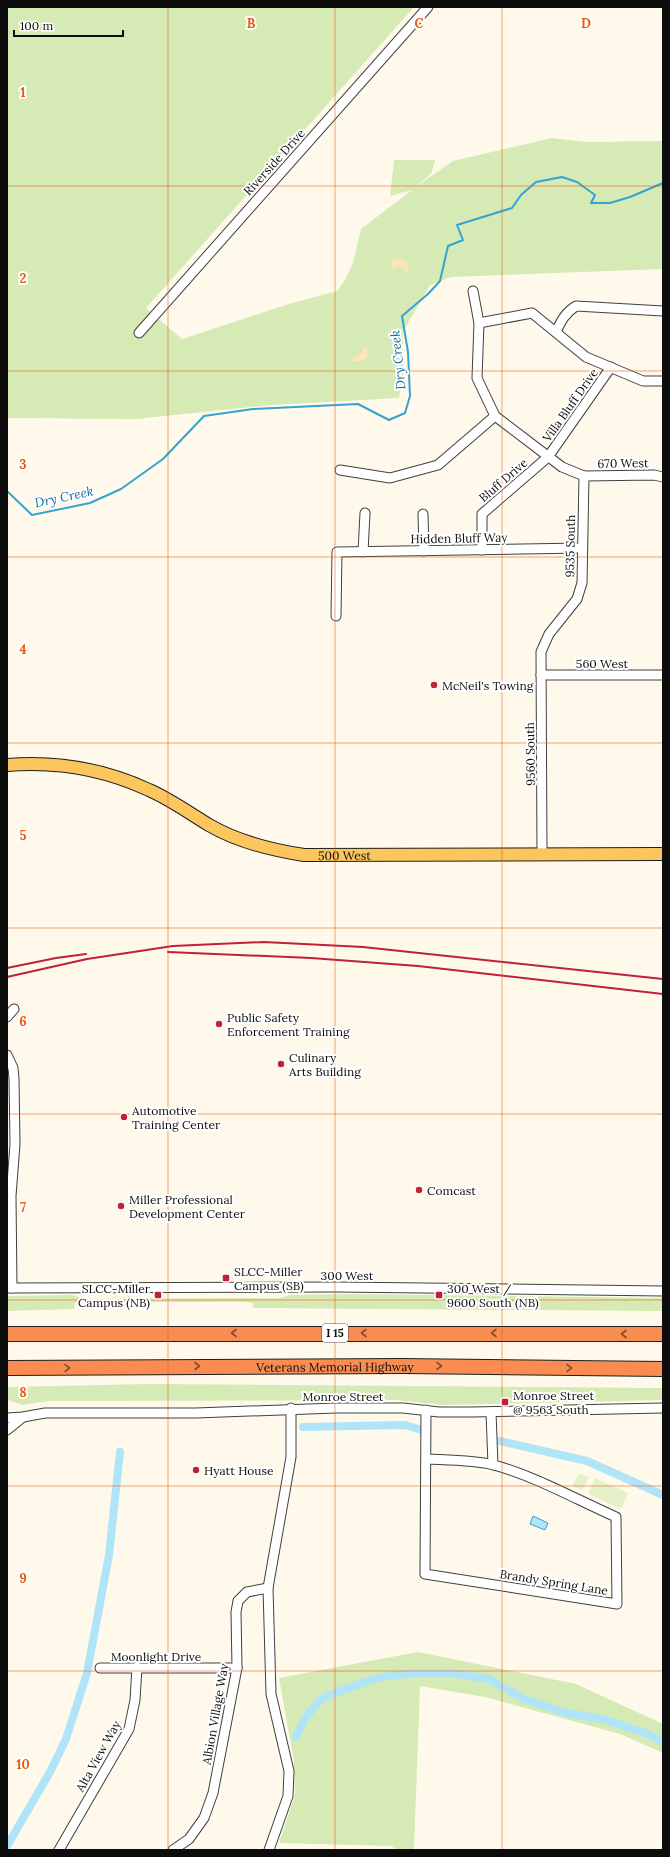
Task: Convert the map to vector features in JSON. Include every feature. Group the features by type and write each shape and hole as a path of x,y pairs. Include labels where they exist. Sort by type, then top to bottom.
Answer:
{"highway":[{"name":"I 15","path":"7,1334 663,1334"},
{"name":"Veterans Memorial Highway","path":"7,1368 402,1366 663,1369"}],"main road":[{"name":"500 West","path":"7,764 44,763 83,768 128,781 169,800 231,836 280,851 304,855 663,854"}],"street":[{"name":"Riverside Drive","path":"139,333 428,7"},
{"path":"473,291 479,323 477,378 495,416 562,467 584,476"},
{"path":"556,332 564,315 576,306 663,311"},
{"path":"479,323 532,313 586,357 643,381 663,381"},
{"name":"Villa Bluff Drive","path":"548,457 611,367"},
{"path":"340,470 390,478 438,465 495,416"},
{"name":"Bluff Drive","path":"482,550 482,514 548,457"},
{"name":"670 West","path":"584,476 654,475 663,477"},
{"name":"9535 South","path":"541,652 549,634 577,599 582,583 584,476"},
{"path":"363,552 365,513"},
{"path":"423,514 424,551"},
{"name":"Hidden Bluff Way","path":"336,616 337,552 582,548"},
{"name":"9560 South","path":"541,652 542,854"},
{"name":"560 West","path":"541,675 663,675"},
{"path":"7,1017 14,1009"},
{"path":"7,1055 13,1068 14,1079 15,1144 11,1196 9,1288"},
{"name":"300 West","path":"9,1288 337,1287 663,1291"},
{"path":"269,1850 288,1796 289,1771 271,1694 268,1588 291,1457 291,1408"},
{"name":"Monroe Street","path":"7,1418 45,1413 196,1412 291,1408 403,1408 454,1412 491,1412 663,1408"},
{"path":"426,1410 426,1459 492,1465 491,1412"},
{"name":"Monroe Street","path":"7,1430 23,1417"},
{"name":"Brandy Spring Lane","path":"426,1459 425,1574 617,1604 616,1517 576,1500 532,1477 492,1465"},
{"name":"Albion Village Way","path":"173,1850 189,1839 204,1818 213,1793 237,1668 236,1612 238,1601 247,1592 268,1588"},
{"name":"Alta View Way","path":"59,1850 129,1729 135,1700 137,1667"},
{"name":"Moonlight Drive","path":"100,1668 237,1668"}],"green space":[{"path":"7,7 414,7 146,308 182,339 292,303 337,291 345,280 353,263 361,229 412,190 390,196 394,160 435,160 431,174 414,188 453,161 552,138 586,142 663,141 663,269 451,277 430,285 403,332 403,379 399,398 271,405 136,419 7,418"},
{"path":"349,1294 663,1298 663,1311 253,1308 253,1303 243,1302 84,1302 75,1303 74,1309 7,1311 7,1296 72,1295 85,1299 280,1298 289,1295"},
{"path":"150,1384 663,1388 663,1400 443,1405 396,1400 48,1401 23,1405 7,1400 7,1387"},
{"path":"579,1473 589,1477 582,1490 572,1486"},
{"path":"595,1478 628,1493 621,1509 588,1494"},
{"path":"418,1652 576,1684 663,1724 663,1753 620,1734 485,1697 420,1686 414,1850 398,1850 391,1846 279,1843 295,1795 294,1761 279,1678"}],"sand":[{"path":"396,258 407,262 409,267 408,271 404,271 399,265 392,268 391,262"},
{"path":"364,347 367,348 368,356 363,361 353,361 353,357 361,354"}],"water":[{"path":"533,1516 548,1523 545,1530 530,1524"}],"waterway":[{"name":"Dry Creek","path":"7,491 32,515 90,503 121,489 163,459 204,416 253,409 358,404 389,420 405,413 410,396 408,352 402,316 428,294 440,281 448,246 463,240 457,225 512,208 521,195 536,182 562,177 577,182 595,195 591,203 610,203 630,197 663,183"},
{"path":"303,1427 405,1425 422,1430"},
{"path":"500,1441 587,1461 663,1495"},
{"path":"7,1846 50,1772 66,1739 87,1673 109,1555 120,1452"},
{"path":"296,1737 305,1718 321,1699 340,1691 380,1677 414,1673 451,1673 489,1679 524,1699 566,1713 607,1720 645,1733 663,1742"}],"railway":[{"path":"7,977 87,959 173,946 264,942 363,947 663,979"},
{"path":"168,952 311,958 418,966 663,994"},
{"path":"7,968 56,958 86,954"}],"place":[{"name":"McNeil's Towing","path":"434,685"},
{"name":"Public Safety Enforcement Training","path":"219,1024"},
{"name":"Culinary Arts Building","path":"281,1064"},
{"name":"Automotive Training Center","path":"124,1117"},
{"name":"Comcast","path":"419,1190"},
{"name":"Miller Professional Development Center","path":"121,1206"},
{"name":"SLCC-Miller Campus (SB)","path":"226,1278"},
{"name":"SLCC-Miller Campus (NB)","path":"158,1295"},
{"name":"300 West / 9600 South (NB)","path":"439,1295"},
{"name":"Monroe Street @ 9563 South","path":"505,1402"},
{"name":"Hyatt House","path":"196,1470"}]}
